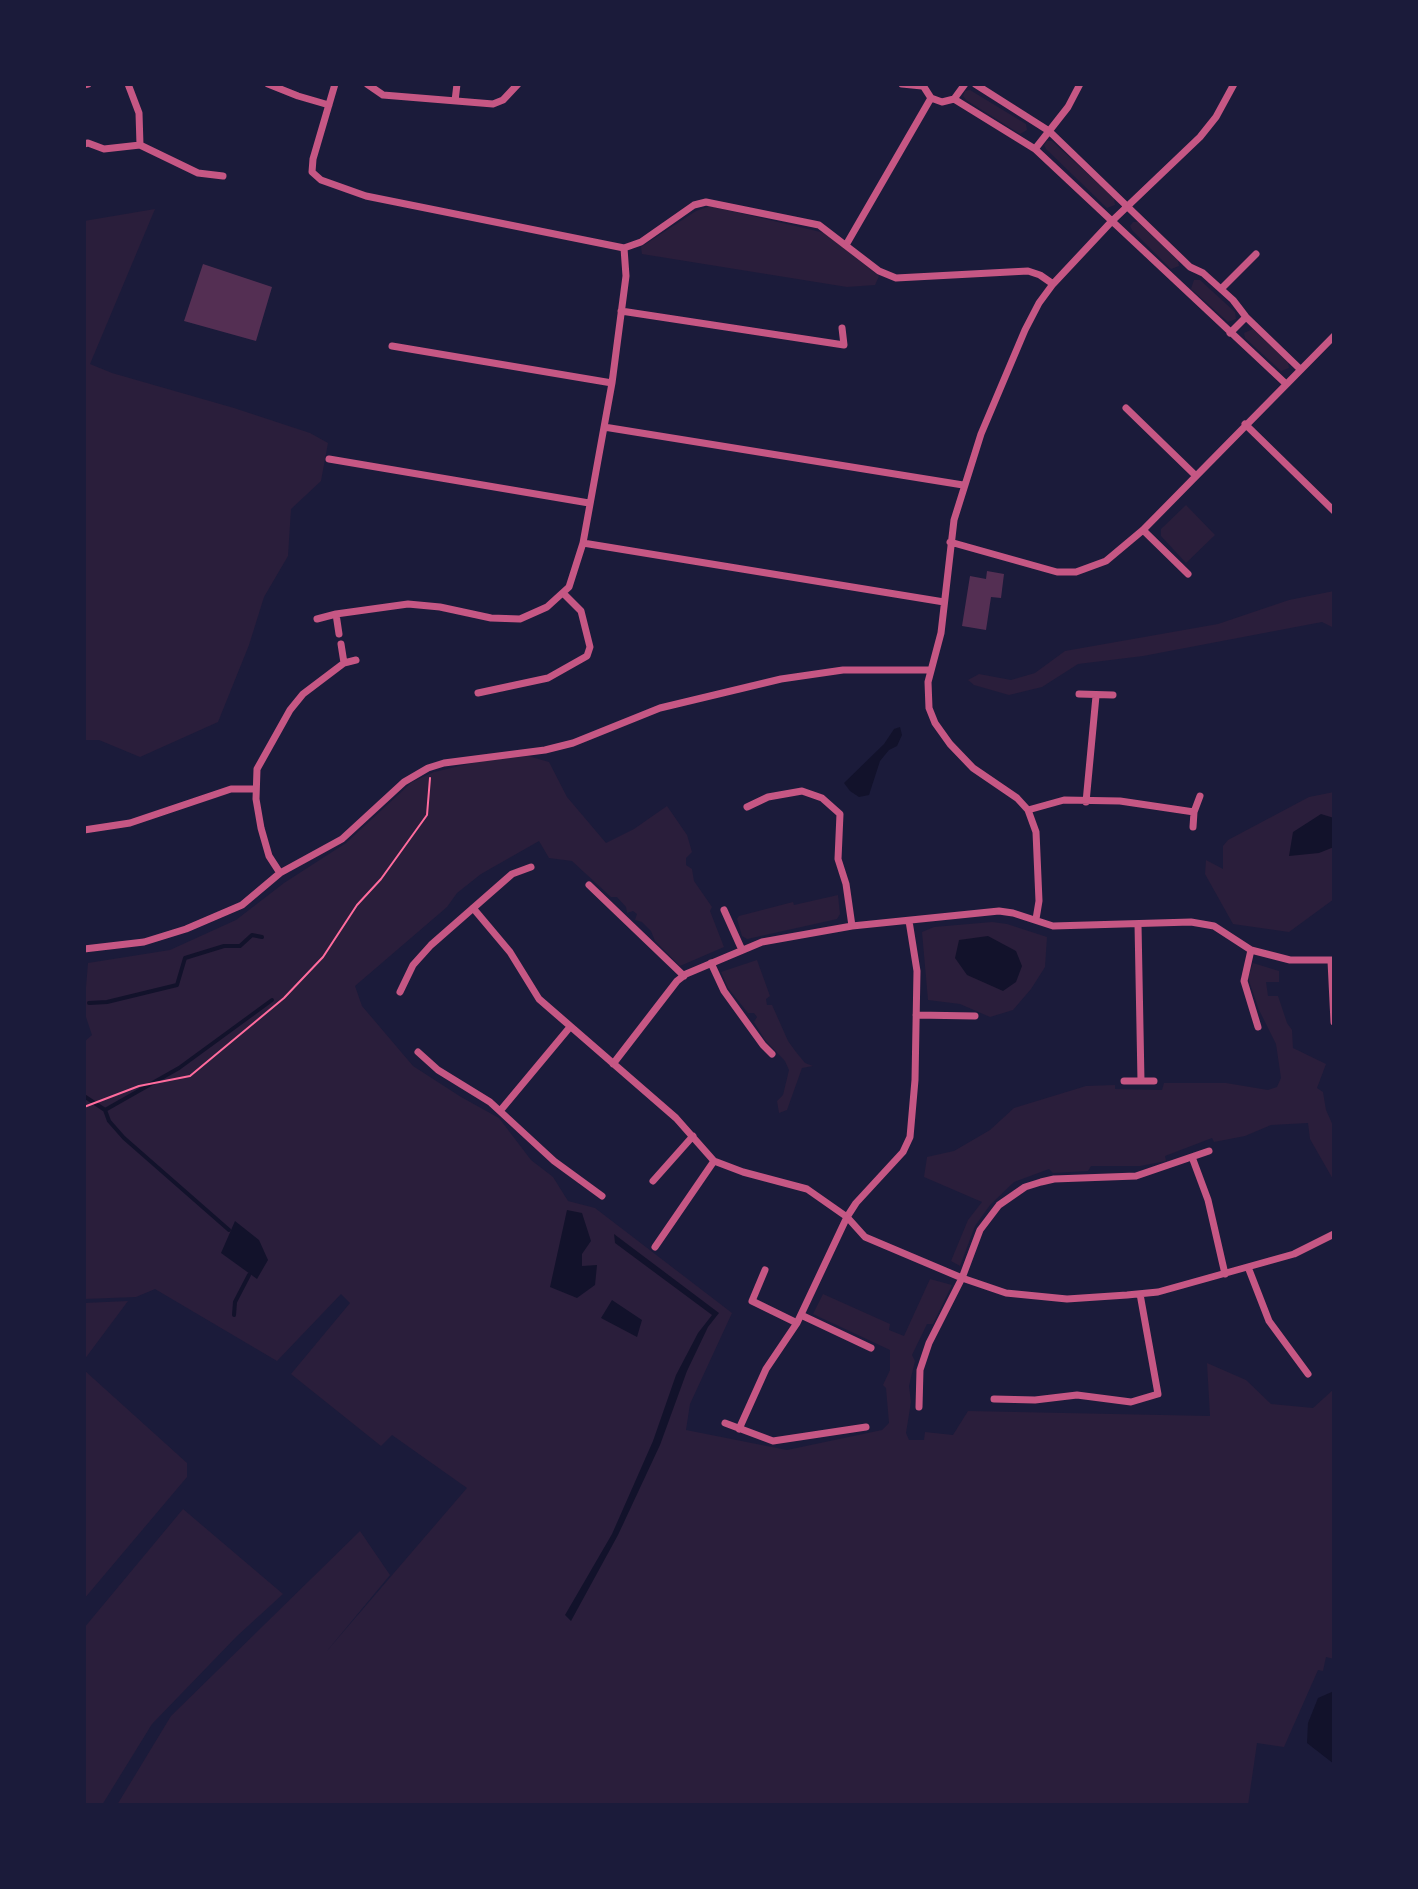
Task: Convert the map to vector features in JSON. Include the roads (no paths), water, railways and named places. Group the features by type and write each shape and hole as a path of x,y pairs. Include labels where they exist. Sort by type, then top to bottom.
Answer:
{"street":[{"path":"128,84 139,113 140,145"},
{"path":"268,84 329,105"},
{"path":"335,84 312,172 316,178 393,203 624,248 641,242 694,205 706,202 819,225 879,271 896,278 1028,271 1053,284"},
{"path":"367,84 383,95 496,104 518,84"},
{"path":"455,101 457,84"},
{"path":"902,84 922,85 931,98 942,102 954,99 965,84"},
{"path":"975,84 1049,131 1190,267 1203,273 1236,303 1246,317 1300,369"},
{"path":"1035,149 1075,96 1080,84"},
{"path":"1036,919 1039,901 1036,832 1028,810 1017,798 973,768 945,738 929,708 927,691 930,670 941,633 950,542 963,485 1025,330 1053,284 1112,221 1200,137 1216,117 1234,84"},
{"path":"846,245 931,98"},
{"path":"954,99 1035,149 1285,383"},
{"path":"84,144 104,149 140,145 198,173 223,176"},
{"path":"317,619 408,604 491,618 520,619 547,607 564,594 576,572 583,543 612,383 626,276 624,248"},
{"path":"1221,289 1256,254"},
{"path":"1178,281 1190,267"},
{"path":"621,311 844,345 842,328"},
{"path":"1230,333 1246,317"},
{"path":"950,542 1057,572 1076,572 1106,561 1143,530 1334,336"},
{"path":"392,346 612,383"},
{"path":"1126,408 1195,475"},
{"path":"1245,424 1334,511"},
{"path":"604,427 963,485"},
{"path":"329,459 589,503"},
{"path":"1143,530 1188,574"},
{"path":"583,543 944,602"},
{"path":"478,693 548,678 587,656 590,647 581,611 564,594"},
{"path":"336,614 339,634"},
{"path":"341,644 344,663"},
{"path":"280,873 272,864 263,837 256,789 257,769 290,710 318,680 344,663 356,660"},
{"path":"84,949 144,942 186,929 242,905 280,873 342,839 404,782 428,768 573,743 660,708 781,679 853,669 930,670"},
{"path":"1079,694 1113,695"},
{"path":"1086,802 1096,696"},
{"path":"84,830 130,823 231,789 256,789"},
{"path":"747,807 768,797 802,791 822,798 840,814 838,859 846,884 852,926"},
{"path":"1193,827 1200,796"},
{"path":"1028,810 1064,800 1120,801 1194,812"},
{"path":"400,992 413,965 431,945 512,874 531,867"},
{"path":"589,885 684,976"},
{"path":"473,908 510,952 539,999 676,1118 714,1161 807,1189 847,1217 865,1237 962,1278 1006,1293 1067,1299 1158,1292 1294,1254 1334,1234"},
{"path":"724,910 742,950"},
{"path":"613,1064 677,981 762,942 852,926 999,911 1053,926 1199,922 1214,926 1251,950 1290,960 1332,960 1334,1022"},
{"path":"739,1429 766,1369 799,1319 847,1217 903,1152 910,1137 915,1080 917,971 909,921"},
{"path":"1138,924 1141,1081"},
{"path":"1251,950 1244,981 1258,1027"},
{"path":"711,963 724,991 772,1054"},
{"path":"916,1015 975,1016"},
{"path":"500,1111 570,1027"},
{"path":"418,1052 438,1070 500,1111 554,1161 602,1196"},
{"path":"1124,1081 1154,1081"},
{"path":"653,1181 693,1136"},
{"path":"919,1407 920,1370 929,1343 962,1278 980,1230 999,1205 1025,1187 1054,1179 1136,1176 1209,1151"},
{"path":"1192,1157 1208,1200 1225,1274"},
{"path":"655,1247 714,1161"},
{"path":"1248,1267 1269,1321 1308,1374"},
{"path":"765,1270 752,1301 871,1348"},
{"path":"994,1399 1035,1400 1077,1395 1131,1402 1158,1394 1140,1294"},
{"path":"725,1423 773,1441 866,1427"}],"waterway":[{"path":"89,1003 107,1002 177,985 185,958 224,946 240,946 252,935 262,937"},
{"path":"84,1096 105,1110 179,1068 272,1000"},
{"path":"105,1110 109,1121 124,1138 229,1230"},
{"path":"234,1315 235,1302 249,1275"}]}
